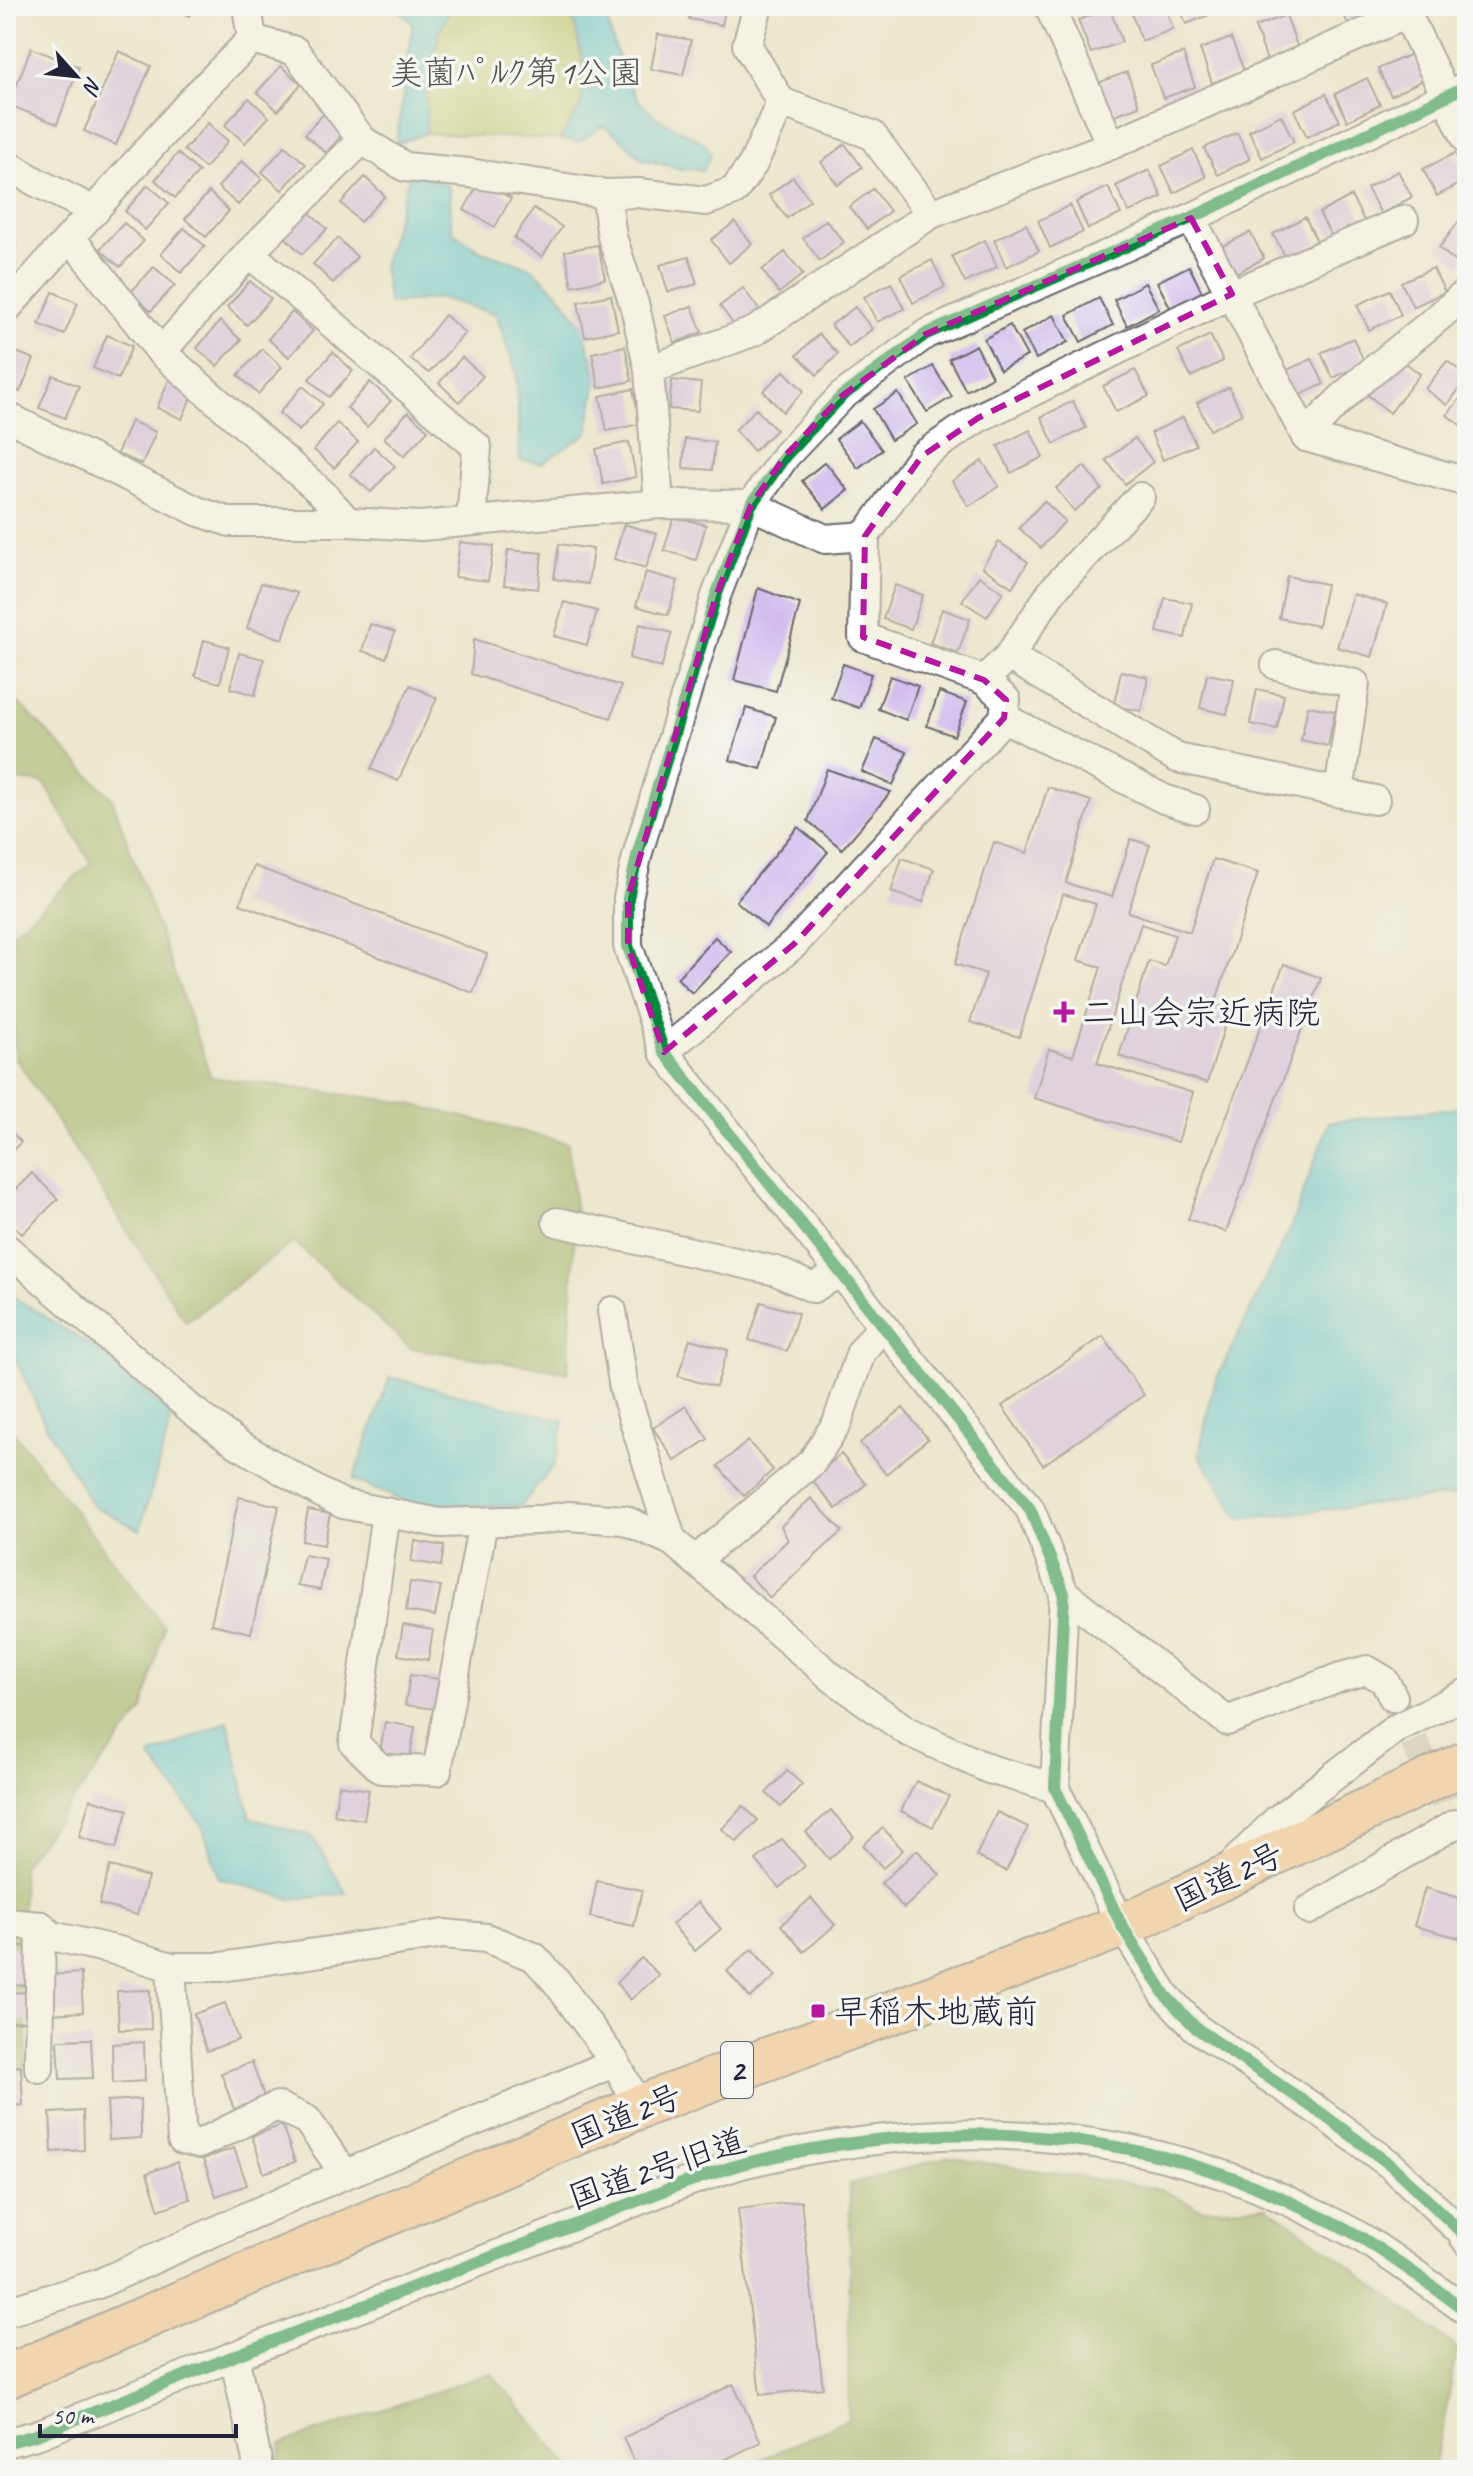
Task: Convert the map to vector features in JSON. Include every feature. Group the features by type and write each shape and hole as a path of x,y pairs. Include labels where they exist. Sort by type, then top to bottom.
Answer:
{"highway":[{"name":"国道2号","path":"6,2377 639,2107 1122,1926 1467,1762"}],"street":[{"path":"247,6 252,39"},
{"path":"758,6 747,45 781,102 872,135 931,214"},
{"path":"1049,6 1111,145"},
{"path":"649,370 755,331 931,214 1111,145 1405,10 1456,90 1467,140"},
{"path":"252,39 295,51 362,140 405,167 469,173 606,194 638,193 706,201 734,191 753,164 781,102"},
{"path":"6,309 195,97 252,39"},
{"path":"1456,90 1191,218 926,334 842,396 786,455 751,505 716,596 638,852 628,898 628,946 664,1052 1030,1509 1064,1593 1055,1788 1122,1926 1165,1995 1196,2028 1321,2113 1392,2166 1467,2241"},
{"path":"161,352 249,253 362,140"},
{"path":"6,164 95,211"},
{"path":"606,194 612,237 635,307 649,370 659,504"},
{"path":"1191,218 1306,437 1467,482"},
{"path":"664,1052 794,944 1004,718 1006,700 984,680 863,637 865,536 922,456 978,418 1232,294 1404,220"},
{"path":"71,238 161,352 322,493 348,522"},
{"path":"249,253 477,447 471,521"},
{"path":"1306,437 1360,381 1435,322 1467,292"},
{"path":"6,416 197,511 230,522 348,522 421,526 659,504 751,505 825,539 865,536"},
{"path":"984,680 1009,656 1053,590 1140,497"},
{"path":"1009,656 1177,758 1375,800"},
{"path":"1276,665 1355,684 1339,792"},
{"path":"1004,718 1164,799 1195,809"},
{"path":"557,1222 776,1271 813,1288 841,1272"},
{"path":"6,1248 192,1410 236,1443 343,1504 440,1523 539,1520 568,1516 624,1520 672,1541 834,1679 907,1731 989,1769 1055,1788"},
{"path":"612,1311 624,1389 672,1541"},
{"path":"695,1561 812,1462 837,1423 861,1352 883,1325"},
{"path":"386,1512 354,1743 381,1769 437,1771 483,1522"},
{"path":"1064,1593 1227,1721 1367,1670 1384,1680 1393,1697"},
{"path":"1216,1881 1277,1820 1395,1729 1467,1693"},
{"path":"1309,1910 1455,1815"},
{"path":"6,1923 41,1926 52,1936 171,1967 221,1967 444,1934 486,1938 534,1957 557,1982 615,2062 639,2107"},
{"path":"39,2068 41,1926"},
{"path":"171,1967 182,2140 199,2144 277,2106 307,2120 345,2174"},
{"path":"6,2312 98,2284 345,2174 615,2062"},
{"name":"国道2号旧道","path":"6,2443 39,2434 679,2185 740,2165 883,2139 978,2133 1062,2137 1218,2171 1283,2198 1357,2235 1467,2311"},
{"path":"234,2356 257,2460 256,2470"}],"highlighted area":[{"path":"1191,218 1232,294 978,418 922,456 865,536 863,637 984,680 1006,700 1004,718 794,944 664,1052 628,946 628,898 716,596 751,505 786,455 842,396 926,334"}],"green space":[{"name":"美薗ﾊﾟﾙｸ第1公園","path":"451,6 564,6 575,24 584,68 581,106 563,140 426,133 426,85 440,31"},
{"path":"6,690 112,798 211,1077 403,1102 568,1143 576,1215 568,1372 410,1348 294,1242 186,1322 15,1057 11,934 91,863 44,783 6,779"},
{"path":"6,1422 164,1627 143,1710 22,1866 27,2060 6,2107"},
{"path":"947,2157 1160,2189 1201,2209 1266,2206 1458,2349 1432,2470 738,2470 848,2419 850,2184"},
{"path":"491,2373 573,2470 278,2470 281,2444"}],"water":[{"path":"395,6 451,6 440,31 426,85 426,133 396,144 413,24"},
{"path":"564,6 605,6 605,15 625,78 638,100 657,118 705,143 711,155 703,170 685,170 642,159 603,126 579,142 560,139 581,106 584,68 575,24"},
{"path":"411,169 449,187 452,231 479,250 532,268 561,296 583,327 597,379 588,433 542,463 520,460 516,372 496,314 440,298 389,304 383,266"},
{"path":"1467,1107 1467,1494 1240,1519 1199,1455 1213,1386 1290,1229 1329,1122"},
{"path":"6,1292 101,1352 172,1417 140,1530 92,1505 45,1424 6,1338"},
{"path":"390,1377 564,1421 555,1464 521,1506 410,1504 353,1480"},
{"path":"228,1721 250,1818 312,1836 346,1893 294,1900 219,1878 202,1825 150,1756"}],"building":[{"path":"167,6 194,6 189,16"},
{"path":"605,6 639,6 638,15 605,9"},
{"path":"691,6 726,6 722,25 689,19"},
{"path":"1165,6 1173,29 1142,41 1129,7"},
{"path":"1179,6 1215,6 1217,12 1186,24"},
{"path":"1341,6 1377,6 1379,13 1348,25"},
{"path":"1110,9 1122,42 1091,53 1078,20"},
{"path":"1286,15 1298,49 1267,60 1255,27"},
{"path":"658,34 691,40 683,75 651,69"},
{"path":"1231,38 1244,71 1212,83 1200,49"},
{"path":"31,48 79,67 57,124 9,105"},
{"path":"119,51 151,66 116,145 84,131"},
{"path":"1183,53 1195,87 1163,98 1151,65"},
{"path":"1411,54 1423,80 1391,96 1378,69"},
{"path":"281,66 301,84 278,111 257,92"},
{"path":"1127,72 1139,106 1107,118 1095,84"},
{"path":"1367,78 1380,105 1347,121 1335,94"},
{"path":"1326,94 1340,121 1307,137 1294,110"},
{"path":"249,98 269,117 245,143 225,125"},
{"path":"329,108 349,127 326,153 305,134"},
{"path":"1281,115 1294,142 1262,158 1249,131"},
{"path":"208,123 228,141 205,168 184,150"},
{"path":"1237,133 1250,159 1218,175 1204,148"},
{"path":"845,144 862,167 838,185 821,162"},
{"path":"285,146 306,164 282,190 262,172"},
{"path":"1193,150 1206,177 1174,193 1161,166"},
{"path":"178,153 199,172 175,198 155,180"},
{"path":"1455,153 1467,180 1437,196 1423,169"},
{"path":"242,161 262,179 238,205 218,187"},
{"path":"1149,170 1162,197 1129,212 1116,186"},
{"path":"1398,171 1412,197 1381,214 1367,188"},
{"path":"365,177 385,196 360,222 341,203"},
{"path":"793,177 810,200 787,218 769,195"},
{"path":"480,181 511,198 495,227 464,210"},
{"path":"148,185 169,203 145,230 125,211"},
{"path":"1108,187 1121,214 1088,229 1076,202"},
{"path":"873,189 890,211 867,229 849,207"},
{"path":"209,192 229,211 206,237 185,219"},
{"path":"1351,196 1365,222 1333,239 1319,213"},
{"path":"1070,205 1083,232 1050,248 1038,221"},
{"path":"534,208 562,227 542,257 514,238"},
{"path":"307,210 327,229 302,254 283,235"},
{"path":"1305,217 1318,243 1287,260 1273,234"},
{"path":"826,220 844,242 820,261 803,238"},
{"path":"1460,220 1467,225 1467,256 1460,265 1439,248"},
{"path":"735,222 752,244 729,263 711,240"},
{"path":"124,223 144,241 120,267 100,249"},
{"path":"1026,224 1039,251 1006,267 994,240"},
{"path":"184,228 205,246 181,273 161,254"},
{"path":"1250,232 1264,258 1233,275 1219,248"},
{"path":"338,238 357,257 333,283 313,264"},
{"path":"6,240 16,245 6,267"},
{"path":"985,240 997,267 965,283 952,256"},
{"path":"598,245 605,279 572,286 565,251"},
{"path":"785,252 803,274 779,293 762,270"},
{"path":"689,257 697,284 668,292 660,265"},
{"path":"932,260 945,287 913,303 900,276"},
{"path":"1189,266 1202,292 1171,309 1157,282"},
{"path":"154,267 175,285 151,311 130,293"},
{"path":"1433,268 1445,292 1413,307 1401,282"},
{"path":"250,281 271,299 247,325 227,307"},
{"path":"891,283 904,309 877,322 864,297"},
{"path":"1145,283 1159,309 1127,326 1114,300"},
{"path":"743,288 760,311 737,329 720,306"},
{"path":"1390,290 1401,315 1369,330 1357,305"},
{"path":"53,292 78,303 64,335 39,324"},
{"path":"611,295 618,330 585,337 578,302"},
{"path":"1099,298 1113,325 1081,342 1067,315"},
{"path":"692,306 702,332 675,343 665,316"},
{"path":"855,307 872,329 849,347 831,325"},
{"path":"292,312 313,331 289,357 268,339"},
{"path":"445,315 465,333 429,373 410,359"},
{"path":"1054,315 1068,342 1036,359 1022,333"},
{"path":"220,321 241,340 217,366 197,348"},
{"path":"1010,325 1027,356 1000,370 984,339"},
{"path":"819,334 838,354 817,375 797,355"},
{"path":"107,335 132,346 118,379 93,368"},
{"path":"1210,335 1223,361 1191,377 1178,351"},
{"path":"1353,338 1365,363 1333,378 1321,353"},
{"path":"976,345 992,377 966,391 949,359"},
{"path":"625,346 632,381 599,388 592,353"},
{"path":"9,349 34,359 20,392 6,386 6,355"},
{"path":"262,349 282,367 258,394 238,375"},
{"path":"333,352 353,371 329,397 309,379"},
{"path":"1397,356 1420,374 1390,413 1368,395"},
{"path":"462,357 483,376 459,402 439,383"},
{"path":"1312,359 1324,384 1292,399 1280,373"},
{"path":"1447,361 1467,379 1447,405 1425,389"},
{"path":"933,366 952,397 927,412 908,381"},
{"path":"1135,370 1149,396 1116,412 1103,386"},
{"path":"784,371 804,391 783,412 763,391"},
{"path":"53,375 79,386 65,418 39,408"},
{"path":"171,375 196,386 182,419 157,408"},
{"path":"672,380 701,383 698,411 669,409"},
{"path":"370,382 391,401 367,427 347,408"},
{"path":"303,386 323,404 299,431 279,413"},
{"path":"1229,387 1242,414 1210,430 1197,403"},
{"path":"633,389 640,424 607,431 600,396"},
{"path":"1467,390 1467,430 1447,415"},
{"path":"898,393 917,424 891,440 873,409"},
{"path":"1073,401 1086,428 1054,444 1041,417"},
{"path":"756,409 776,430 754,451 735,430"},
{"path":"408,412 428,430 404,456 384,438"},
{"path":"1183,417 1196,445 1163,460 1151,433"},
{"path":"131,421 156,432 142,464 117,454"},
{"path":"860,421 882,450 858,468 836,439"},
{"path":"337,423 358,442 334,468 314,450"},
{"path":"1030,430 1043,457 1011,473 998,446"},
{"path":"1135,438 1153,462 1125,484 1106,460"},
{"path":"685,439 715,442 712,470 683,468"},
{"path":"629,442 636,477 603,484 596,449"},
{"path":"374,447 395,466 371,492 350,474"},
{"path":"982,461 999,486 969,506 952,481"},
{"path":"825,462 848,490 825,509 802,481"},
{"path":"1084,466 1102,489 1074,511 1056,488"},
{"path":"1044,501 1065,521 1041,548 1019,528"},
{"path":"674,516 706,525 696,560 664,550"},
{"path":"624,524 657,534 646,568 614,559"},
{"path":"460,542 494,546 488,581 455,577"},
{"path":"999,542 1028,562 1012,587 982,567"},
{"path":"559,544 593,549 588,584 554,579"},
{"path":"508,550 542,553 538,589 504,585"},
{"path":"646,572 678,581 668,615 636,606"},
{"path":"979,576 1003,592 987,617 962,601"},
{"path":"1287,576 1326,584 1318,626 1279,618"},
{"path":"261,583 297,593 283,639 247,628"},
{"path":"895,585 923,595 911,629 883,619"},
{"path":"758,588 800,604 776,691 734,680"},
{"path":"1353,594 1387,604 1372,657 1337,647"},
{"path":"1165,598 1192,603 1185,638 1157,632"},
{"path":"564,602 597,611 587,645 554,636"},
{"path":"942,609 970,619 958,653 930,643"},
{"path":"370,624 395,632 386,658 362,651"},
{"path":"640,624 672,633 661,668 629,658"},
{"path":"474,639 621,686 611,718 471,674"},
{"path":"204,640 229,647 220,683 195,676"},
{"path":"239,653 264,659 255,695 230,688"},
{"path":"843,664 871,674 859,708 831,698"},
{"path":"1121,671 1148,677 1141,711 1114,706"},
{"path":"1207,674 1234,679 1227,714 1200,708"},
{"path":"890,676 918,686 906,720 878,709"},
{"path":"410,685 437,698 398,781 371,769"},
{"path":"1257,689 1284,695 1277,729 1250,724"},
{"path":"939,692 967,702 954,736 927,726"},
{"path":"1308,706 1335,711 1328,746 1301,740"},
{"path":"746,708 776,717 761,769 730,760"},
{"path":"876,739 907,752 893,785 862,772"},
{"path":"827,769 891,792 842,849 808,821"},
{"path":"1048,787 1091,801 1066,883 1112,897 1131,839 1150,845 1128,912 1190,932 1213,859 1258,873 1214,1007 1231,1006 1207,1083 1119,1056 1149,961 1165,966 1175,935 1141,924 1097,1063 1193,1093 1178,1142 1034,1098 1049,1049 1073,1056 1101,967 1078,960 1096,904 1063,894 1019,1037 970,1022 986,974 955,964 994,842 1027,853"},
{"path":"798,827 828,852 766,927 736,901"},
{"path":"902,858 934,869 923,902 891,892"},
{"path":"254,866 487,954 473,993 240,904"},
{"path":"715,937 731,952 692,993 677,978"},
{"path":"1284,964 1321,978 1226,1232 1188,1219"},
{"path":"6,1126 21,1142 6,1157"},
{"path":"32,1173 58,1199 22,1234 6,1218 6,1199"},
{"path":"761,1302 798,1313 787,1351 749,1340"},
{"path":"1103,1336 1144,1395 1043,1465 1002,1406"},
{"path":"690,1339 728,1350 716,1387 678,1376"},
{"path":"686,1406 708,1439 675,1461 653,1428"},
{"path":"903,1408 928,1439 886,1474 860,1443"},
{"path":"748,1441 773,1470 744,1496 718,1466"},
{"path":"841,1454 866,1484 836,1509 811,1479"},
{"path":"239,1497 279,1506 251,1633 211,1624"},
{"path":"811,1498 842,1531 770,1598 750,1576 788,1540 781,1526"},
{"path":"308,1510 330,1514 324,1545 302,1541"},
{"path":"415,1541 444,1546 441,1566 411,1561"},
{"path":"304,1555 326,1559 320,1590 297,1586"},
{"path":"410,1582 441,1586 435,1616 406,1611"},
{"path":"403,1625 433,1630 428,1660 398,1655"},
{"path":"410,1675 440,1679 435,1709 405,1705"},
{"path":"385,1722 415,1727 410,1757 380,1752"},
{"path":"787,1771 802,1784 781,1807 766,1793"},
{"path":"916,1781 949,1796 933,1827 901,1811"},
{"path":"339,1785 369,1790 364,1820 334,1815"},
{"path":"90,1799 128,1810 116,1848 79,1837"},
{"path":"743,1806 758,1820 737,1842 722,1829"},
{"path":"831,1810 854,1837 829,1859 806,1832"},
{"path":"997,1812 1028,1827 1006,1871 976,1856"},
{"path":"883,1828 903,1850 883,1868 863,1845"},
{"path":"782,1839 805,1866 779,1888 756,1860"},
{"path":"917,1850 940,1875 904,1908 881,1883"},
{"path":"110,1866 148,1877 137,1915 99,1904"},
{"path":"597,1881 642,1890 634,1926 590,1917"},
{"path":"1425,1888 1467,1900 1467,1914 1460,1938 1414,1926"},
{"path":"811,1898 835,1925 804,1952 781,1925"},
{"path":"698,1902 721,1929 695,1951 672,1924"},
{"path":"27,1946 29,1985 6,1986 6,1947"},
{"path":"752,1949 776,1976 750,1998 727,1971"},
{"path":"641,1958 659,1975 630,2000 617,1982"},
{"path":"81,1973 83,2012 50,2014 48,1975"},
{"path":"150,1990 151,2029 119,2030 117,1991"},
{"path":"28,1992 29,2021 6,2022 6,1993"},
{"path":"225,2003 238,2040 207,2051 194,2014"},
{"path":"91,2039 93,2078 60,2079 58,2040"},
{"path":"144,2042 145,2081 113,2083 112,2044"},
{"path":"252,2062 265,2099 234,2109 221,2073"},
{"path":"21,2066 23,2105 6,2106 6,2067"},
{"path":"140,2099 141,2138 109,2140 107,2101"},
{"path":"83,2111 84,2150 52,2152 50,2113"},
{"path":"282,2125 295,2162 264,2173 252,2136"},
{"path":"234,2148 247,2185 216,2196 203,2159"},
{"path":"177,2162 190,2199 159,2210 147,2173"},
{"path":"801,2201 823,2388 760,2395 738,2209"},
{"path":"733,2384 761,2442 704,2470 638,2470 623,2438"}],"tunnel":[{"path":"1395,1703 1444,1802"}],"cycle path":[{"path":"1467,86 1191,218 926,334 842,396 786,455 751,505 716,596 638,852 628,898 628,946 664,1052 1030,1509 1064,1593 1055,1788 1122,1926 1165,1995 1196,2028 1321,2113 1392,2166 1467,2241"},
{"path":"6,2443 39,2434 679,2185 742,2164 814,2149 886,2139 959,2134 1030,2136 1102,2144 1172,2159 1241,2181 1357,2235 1467,2311"}],"place":[{"name":"二山会宗近病院","path":"1064,1012"},
{"name":"早稲木地蔵前","path":"818,2011"}]}
